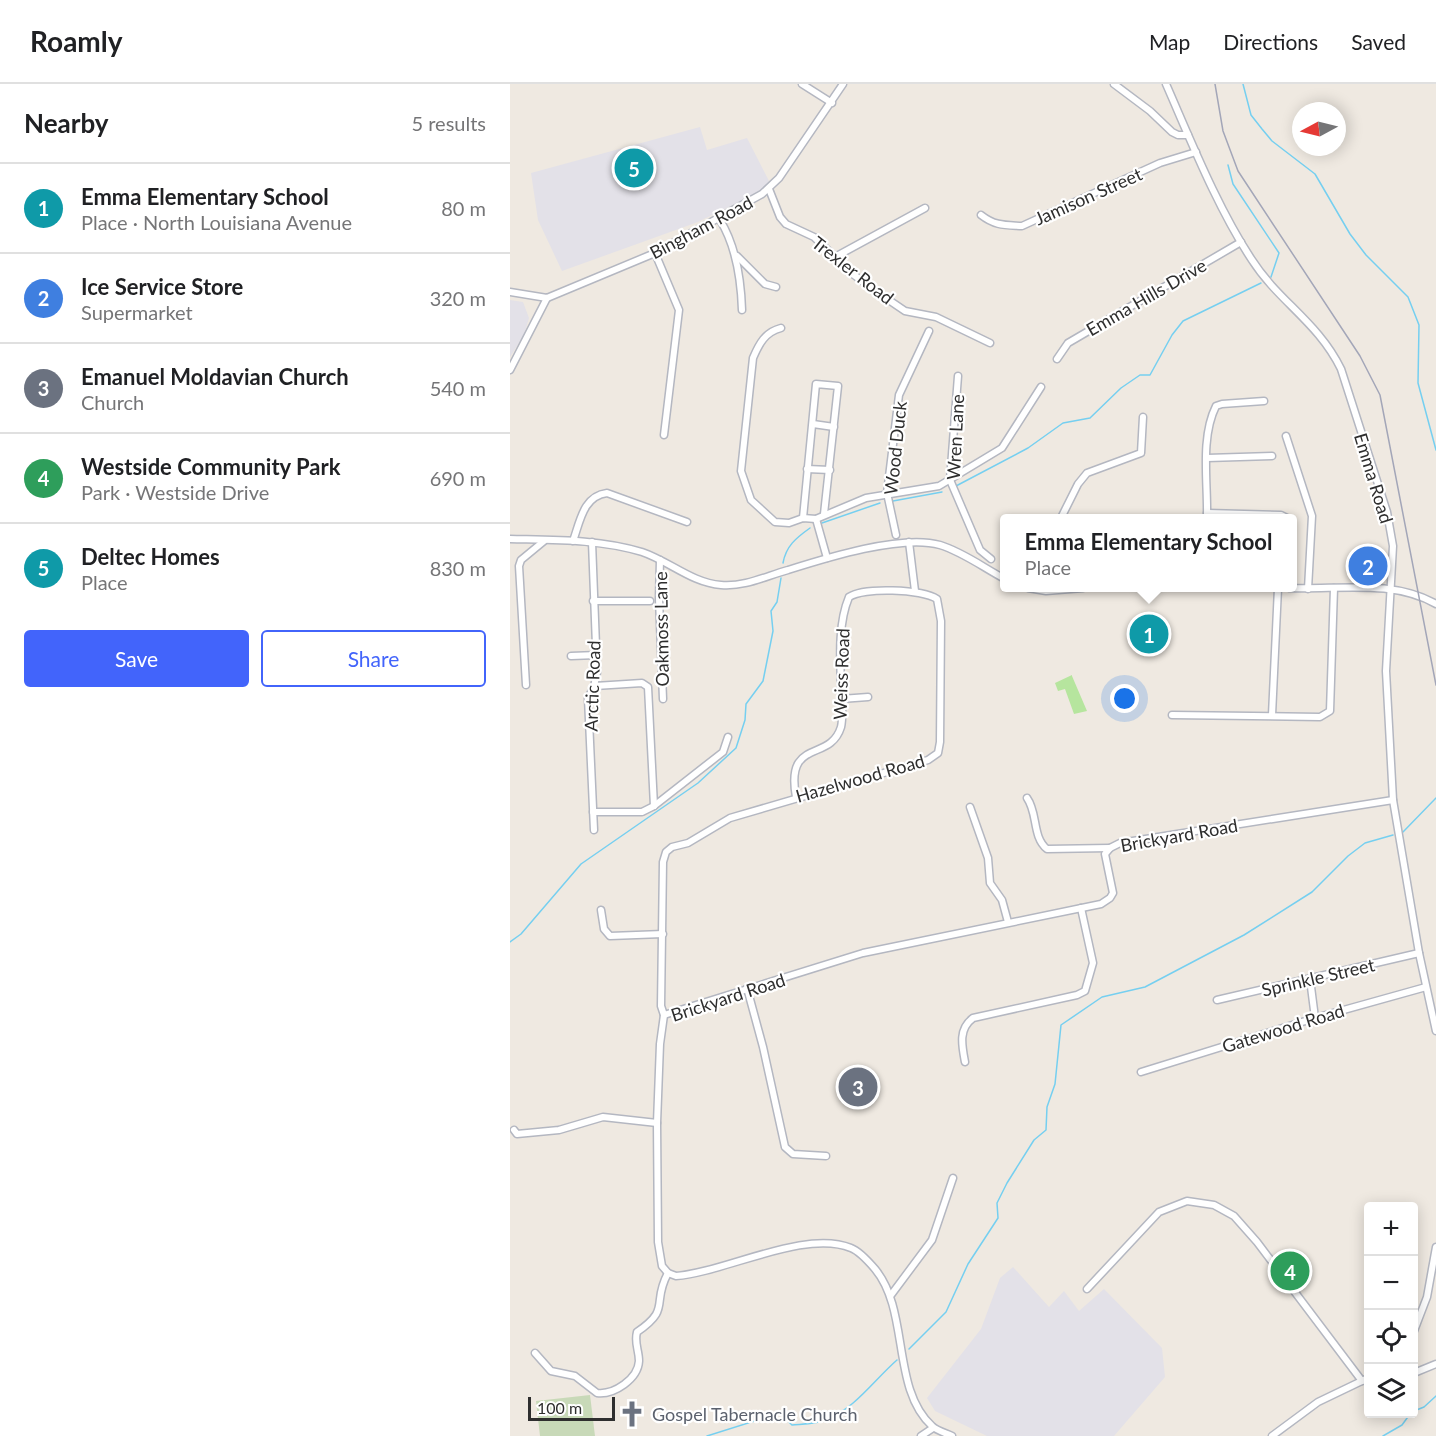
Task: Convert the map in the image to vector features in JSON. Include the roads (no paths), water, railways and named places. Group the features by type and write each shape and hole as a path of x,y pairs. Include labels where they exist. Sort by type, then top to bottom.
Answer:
{"street":[{"path":"802,84 832,103"},
{"name":"Bingham Road","path":"547,298 655,253 720,220 769,189 802,148 843,84"},
{"path":"1114,84 1150,111 1172,132 1178,135 1188,135"},
{"name":"Emma Road","path":"1166,84 1196,152 1241,242 1272,286 1322,336 1341,369 1387,512 1393,546 1386,671 1393,800 1419,952 1436,1031"},
{"name":"Jamison Street","path":"981,214 991,223 999,226 1022,226 1160,163 1196,152"},
{"name":"Trexler Road","path":"769,189 780,218 786,224 814,237 854,275 905,311 936,317 990,343"},
{"path":"835,257 925,208"},
{"path":"720,220 737,256 765,284 776,287"},
{"name":"Emma Hills Drive","path":"1057,359 1068,343 1241,242"},
{"path":"655,253 679,310 664,435"},
{"path":"737,256 736,270 742,310"},
{"path":"510,292 547,298 510,370"},
{"path":"781,328 772,330 761,341 753,358 741,471 743,485 751,500 762,513 775,522 789,523 803,518 816,519 824,514 888,493 939,486 1002,448 1041,387"},
{"name":"Wood Duck","path":"896,535 888,493 899,395 930,331"},
{"name":"Wren Lane","path":"958,376 950,480 980,550 991,559"},
{"path":"803,518 816,384 838,386 824,514"},
{"path":"1207,514 1207,458 1212,414 1216,406 1264,402"},
{"path":"1063,514 1074,491 1087,473 1141,453 1143,417"},
{"path":"813,424 834,427"},
{"path":"1286,436 1312,516 1308,588"},
{"path":"1207,458 1272,456"},
{"path":"807,469 830,470"},
{"path":"573,542 587,504 592,497 599,494 607,493 687,522"},
{"path":"816,519 827,558"},
{"path":"510,539 592,542 624,547 660,560 699,580 730,585 753,581 827,558 909,542 940,545 1000,576"},
{"path":"526,685 519,566 521,560 544,540"},
{"name":"Arctic Road","path":"592,542 597,655 594,686 588,698 594,830"},
{"path":"909,542 915,591"},
{"name":"Oakmoss Lane","path":"660,560 659,599 663,699"},
{"path":"1297,588 1391,588 1423,597 1436,604"},
{"path":"1172,715 1320,717 1330,711 1334,588"},
{"name":"Weiss Road","path":"796,797 794,769 802,758 833,741 841,726 841,638 844,609 849,597 862,593 915,591"},
{"name":"Hazelwood Road","path":"664,1015 661,1006 663,862 666,852 672,847 688,843 730,818 928,760 938,753 941,621 937,599 929,594 915,591"},
{"path":"1272,715 1278,592"},
{"path":"593,601 650,601"},
{"path":"571,656 597,655"},
{"path":"594,686 642,683 648,687 654,806"},
{"path":"841,699 868,697"},
{"path":"593,812 642,812 654,806 723,752 728,736"},
{"path":"1027,798 1033,809 1040,841 1047,849 1110,848"},
{"name":"Brickyard Road","path":"668,1273 659,1257 658,1242 657,1123 660,1044 664,1015 747,987 863,953 1101,904 1110,898 1113,886 1105,861 1110,848 1120,843 1393,800"},
{"path":"970,807 988,858 990,883 1004,903 1008,922"},
{"path":"965,1062 962,1035 967,1023 973,1018 1077,995 1085,991 1093,963 1082,908"},
{"path":"601,910 604,929 610,936 663,934"},
{"name":"Sprinkle Street","path":"1217,1000 1419,952"},
{"path":"1310,979 1315,1018"},
{"path":"747,987 784,1147 793,1154 826,1156"},
{"name":"Gatewood Road","path":"1141,1072 1315,1018 1426,987"},
{"path":"514,1131 517,1134 523,1134 559,1130 603,1117 657,1123"},
{"path":"891,1295 932,1240 953,1179"},
{"path":"1087,1289 1159,1212 1187,1201 1214,1205 1234,1216 1257,1242 1364,1378"},
{"path":"535,1353 551,1371 575,1376 597,1393 616,1389 634,1374 639,1362 635,1339 637,1332 653,1321 658,1314 662,1284 668,1273 686,1275 789,1248 838,1244 854,1249 875,1270 891,1295 910,1382 920,1413 933,1428 952,1436"},
{"path":"1418,1319 1427,1297 1436,1247"},
{"path":"1418,1371 1436,1364"},
{"path":"1272,1436 1303,1411 1364,1380"},
{"path":"921,1436 933,1428"}],"waterway":[{"path":"1243,84 1251,115 1272,141 1315,174 1350,234 1366,255 1408,297 1419,325 1418,383 1436,450"},
{"path":"1228,165 1233,184 1279,253 1271,277"},
{"path":"956,486 1028,448 1063,423 1090,418 1121,388 1140,375 1150,375 1172,335 1183,321 1261,283"},
{"path":"893,501 942,492"},
{"path":"822,523 880,503"},
{"path":"783,563 792,543 810,528"},
{"path":"510,942 521,934 581,864 698,783 736,748 745,720 746,704 763,681 773,631 771,611 777,602 781,578"},
{"path":"1403,832 1436,798"},
{"path":"909,1349 946,1312 968,1264 998,1218 997,1203 1007,1183 1034,1140 1046,1130 1047,1107 1055,1084 1061,1025 1102,997 1145,987 1244,935 1312,892 1348,856 1365,843 1393,835"},
{"path":"707,1436 780,1413 792,1425 825,1420 846,1409 897,1360"},
{"path":"1418,1409 1436,1396"},
{"path":"1383,1436 1402,1425 1407,1418"}],"railway":[{"path":"1215,84 1223,131 1238,171 1360,356 1380,395 1436,685"}],"place":[{"name":"Deltec Homes","path":"634,168"},
{"name":"Ice Service Store","path":"1368,566"},
{"name":"Emma Elementary School","path":"1149,634"},
{"name":"Emanuel Moldavian Church","path":"858,1087"},
{"name":"Westside Community Park","path":"1290,1271"},
{"name":"Gospel Tabernacle Church","path":"632,1414"}]}
